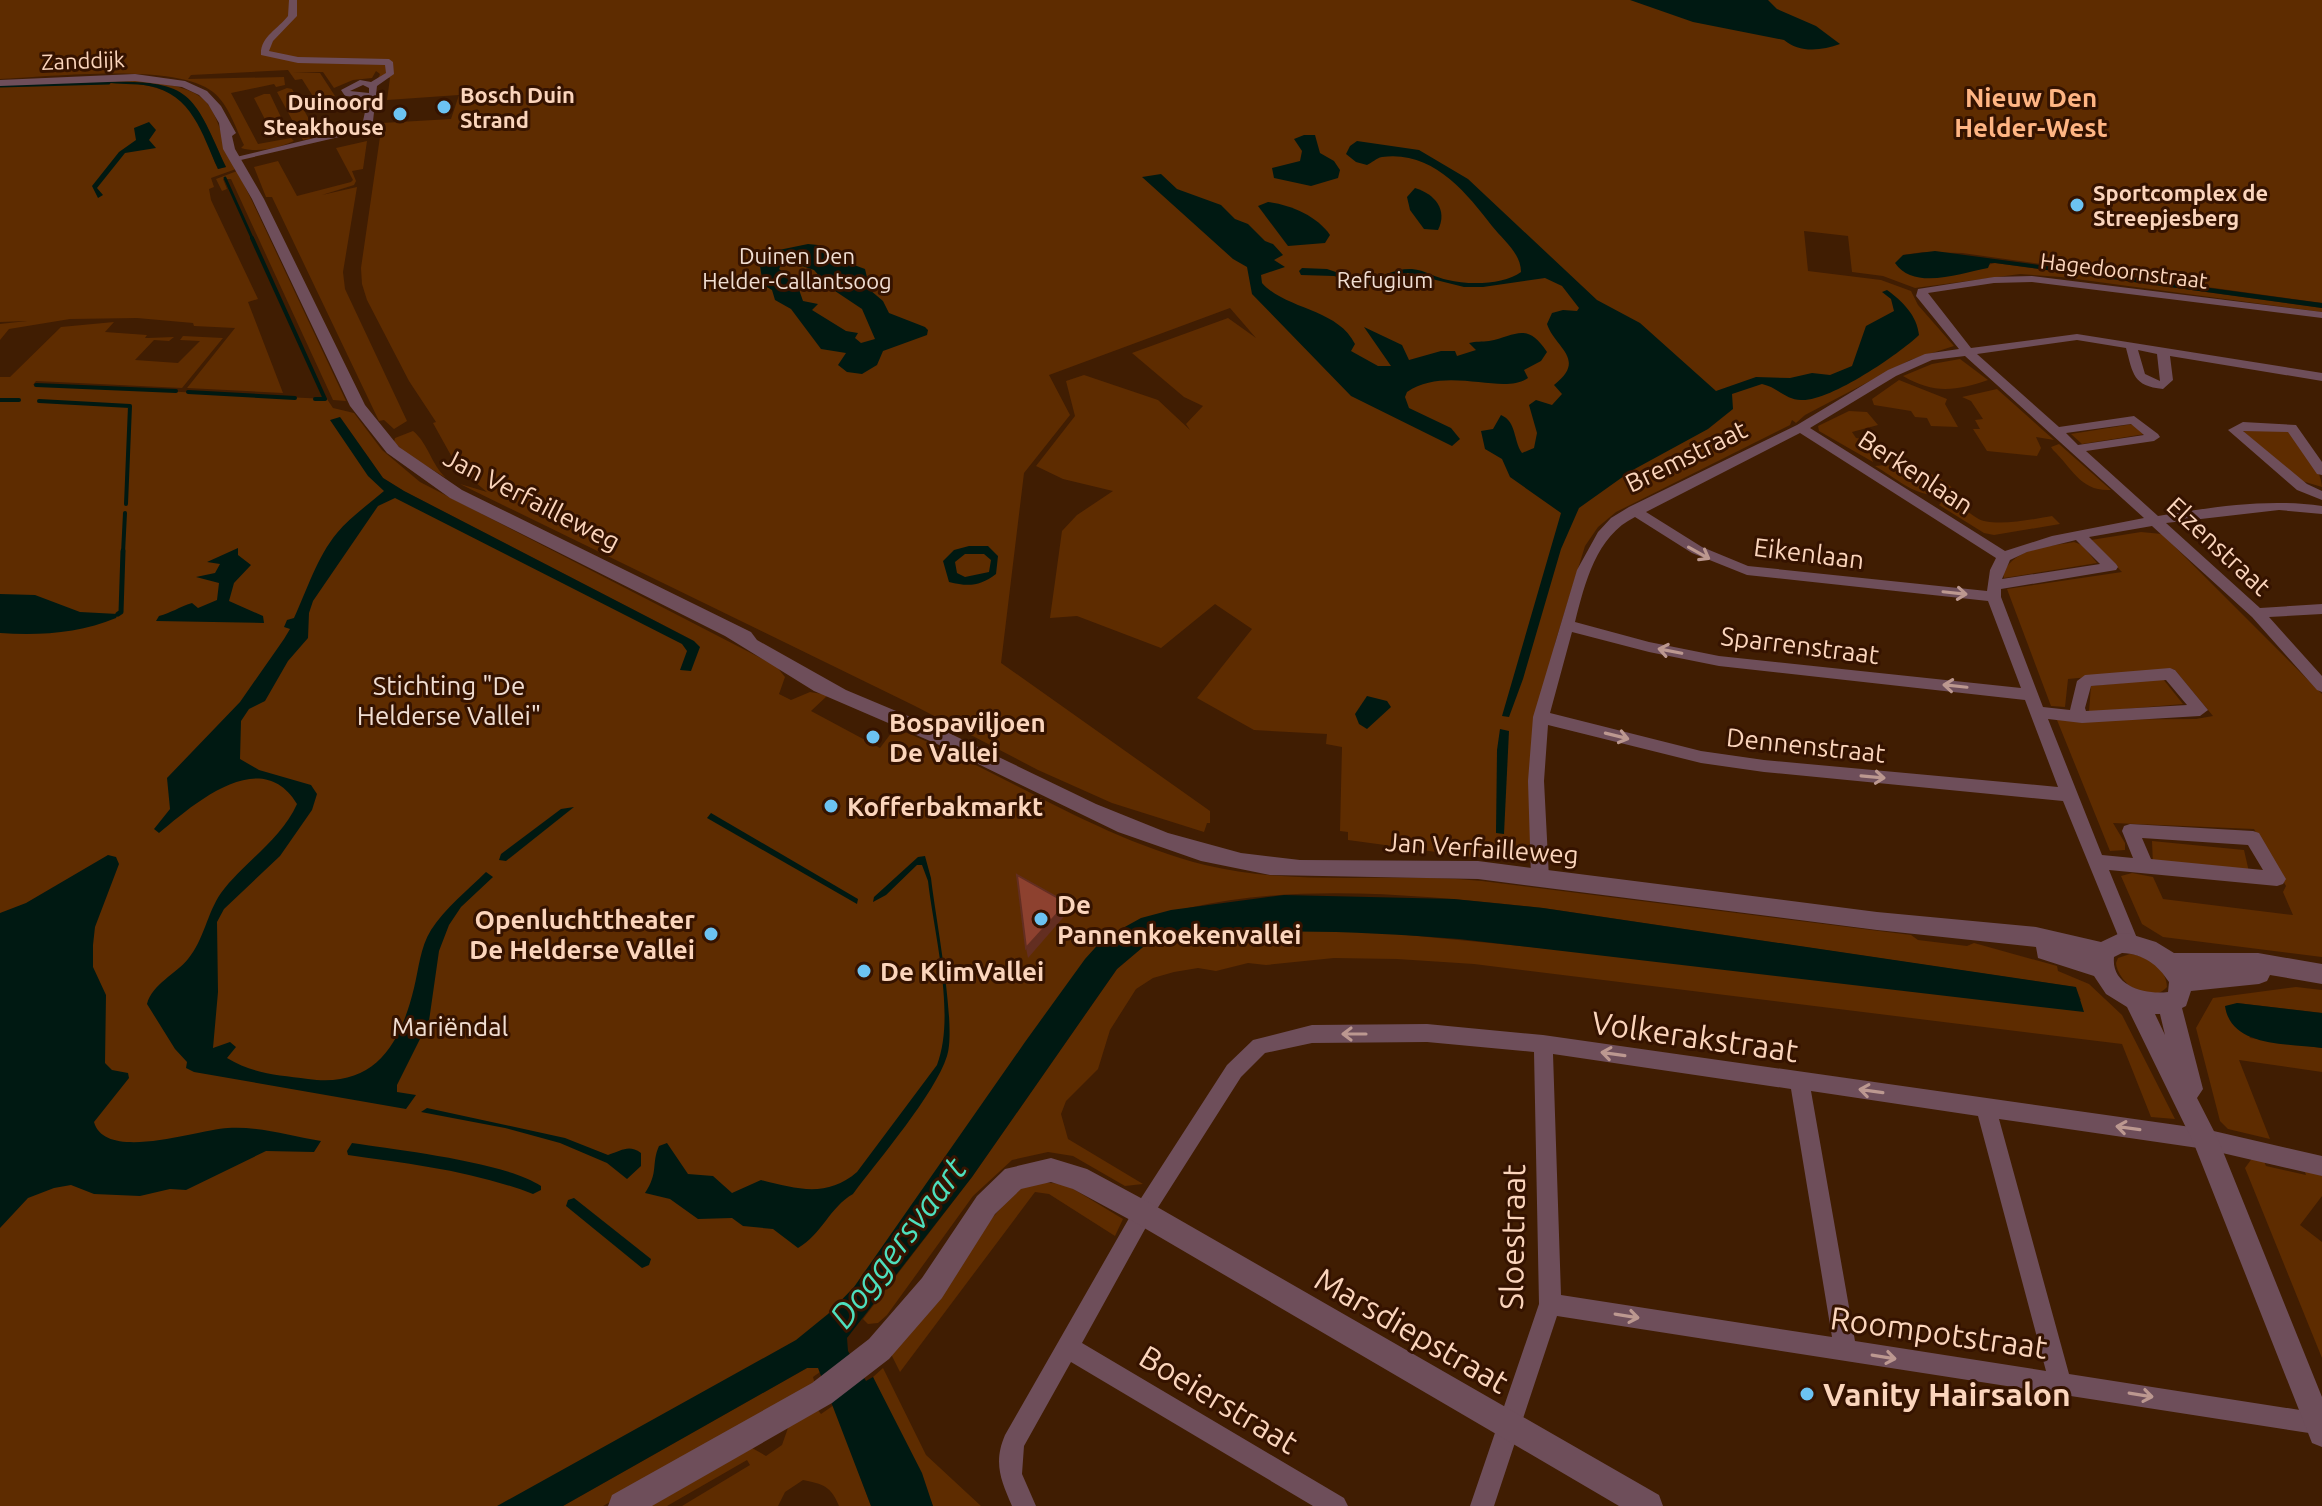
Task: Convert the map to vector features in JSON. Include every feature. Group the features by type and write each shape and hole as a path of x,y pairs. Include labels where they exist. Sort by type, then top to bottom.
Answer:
{"street":[{"path":"293,0 296,6 293,16 267,43 264,53 272,57 308,61 368,59 389,62 392,68 390,74 372,85 358,83 345,90 353,95 372,96"},
{"name":"Zanddijk","path":"0,83 130,78 168,81"},
{"name":"Jan Verfailleweg","path":"168,81 206,94 224,124 358,406 393,450 422,474 733,633 770,659 807,679 876,712 941,737 1142,835 1207,854 1285,868 1426,867 1540,878 1995,934 2103,961"},
{"path":"240,159 364,128 372,85"},
{"name":"Hagedoornstraat","path":"1922,291 1994,280 2032,279 2322,315"},
{"name":"Elzenstraat","path":"1922,291 1922,296 1967,351 2257,613 2322,686"},
{"name":"Bremstraat","path":"1540,878 1536,772 1541,717 1566,625 1593,551 1604,533 1634,510 1801,428 1914,362 1967,351 2077,337 2322,377"},
{"path":"2131,346 2139,376 2151,384 2163,385 2167,380 2163,351"},
{"path":"2056,431 2134,420 2154,437 2076,449"},
{"path":"2322,471 2292,428 2243,426 2234,430 2302,487 2322,496"},
{"name":"Berkenlaan","path":"1801,428 2004,557"},
{"path":"2130,943 2069,795 1994,591 1998,567 2004,557 2035,543 2157,521 2279,506 2322,510"},
{"name":"Eikenlaan","path":"1634,510 1688,547 1731,567 1766,574 1994,591 2111,567 2079,535"},
{"path":"2257,613 2322,609"},
{"name":"Sparrenstraat","path":"1566,625 1649,647 1719,661 2033,695"},
{"path":"2039,712 2082,717 2200,710 2170,674 2085,681 2077,708 2082,717"},
{"name":"Dennenstraat","path":"1541,717 1701,757 1764,766 2069,795"},
{"path":"2096,862 2277,879 2253,838 2130,831 2145,866"},
{"path":"2130,943 2154,951 2176,972 2181,994 2169,1004 2157,1006 2136,1001 2115,987 2103,961 2111,946 2130,943"},
{"path":"2176,972 2310,972"},
{"path":"2136,1001 2205,1139 2320,1429"},
{"path":"2169,1004 2205,1139"},
{"name":"Volkerakstraat","path":"1143,1213 1234,1071 1260,1046 1312,1034 1413,1033 1543,1044 2205,1139 2320,1166"},
{"name":"Sloestraat","path":"1482,1506 1550,1304 1543,1044"},
{"path":"1799,1081 1845,1350"},
{"path":"1986,1107 2060,1382"},
{"path":"623,1506 822,1393 869,1357 913,1312 986,1205 1014,1178 1051,1170 1078,1178 1143,1213 1013,1443 1010,1474 1024,1506"},
{"name":"Marsdiepstraat","path":"1143,1213 1648,1506"},
{"name":"Roompotstraat","path":"1550,1304 2060,1382 2320,1429"},
{"name":"Boeierstraat","path":"1069,1348 1336,1506"}],"green space":[{"name":"Duinen Den Helder-Callantsoog","path":"0,0 2322,0 2322,303 1962,253 1903,255 1924,278 1951,275 1995,263 2322,308 2322,312 2020,274 1915,288 1883,276 1852,272 1848,236 1804,231 1808,271 1881,280 1911,291 1918,305 1954,346 1910,360 1805,415 1796,423 1792,420 1790,425 1616,512 1598,527 1585,546 1555,643 1529,859 1473,857 1348,840 1348,832 1340,831 1342,747 1326,744 1327,734 1254,730 1197,698 1252,629 1215,604 1161,648 1077,616 1050,618 1062,531 1077,515 1113,491 1063,479 1036,466 1075,416 1066,381 1084,375 1158,400 1190,430 1186,424 1203,406 1184,397 1132,353 1228,318 1256,338 1230,308 1049,375 1070,415 1024,473 1001,663 1210,811 1210,823 1207,823 1204,832 1112,803 1038,770 915,706 460,484 487,492 458,468 433,423 436,422 409,381 367,300 361,268 382,123 451,119 459,95 387,100 390,78 385,76 378,79 380,74 376,71 372,78 353,80 334,88 323,72 293,72 320,73 335,96 309,102 314,98 302,79 295,80 288,70 191,75 188,79 284,77 285,85 276,87 274,84 231,93 258,144 291,138 294,141 268,149 241,148 244,145 223,103 213,92 195,83 142,74 0,79"},
{"path":"143,80 187,90 199,96 215,115 236,169 211,178 214,187 209,189 211,200 258,299 248,302 283,393 187,388 235,328 137,318 70,319 9,329 0,340 0,324 27,321 0,322 0,87 100,82 152,87 173,95 188,107 218,169 226,167 208,127 190,101 163,87 143,83 118,82"},
{"path":"292,89 319,137 303,140 277,92"},
{"path":"270,94 289,134 274,137 254,98"},
{"path":"367,141 363,169 352,171 356,181 354,185 322,195 357,187 343,272 345,289 407,421 394,429 384,420 379,421 272,197 266,197 254,167 278,161 297,196 351,182 353,180 336,148"},
{"path":"237,171 346,401 333,400 231,179 223,179 227,189 222,191 216,179"},
{"name":"Mariëndal","path":"114,322 105,332 147,335 145,338 174,337 169,341 154,340 135,360 178,363 200,341 180,340 183,336 223,338 182,388 36,381 33,385 327,399 333,408 354,413 382,450 420,482 776,666 785,677 779,694 791,700 810,692 828,695 811,711 880,748 895,728 1124,838 1164,853 1239,872 1274,876 1482,881 1911,935 1918,940 1967,946 1974,943 2057,966 2058,971 2089,984 2122,1015 2175,1119 2151,1117 2122,1044 1474,964 1334,958 1266,965 1248,963 1216,971 1198,968 1153,978 1136,989 1110,1030 1098,1069 1066,1101 1061,1114 1068,1139 1143,1184 1125,1186 1073,1156 1048,1152 1012,1160 973,1196 887,1315 878,1323 868,1324 863,1319 972,1177 1117,969 1143,947 1160,939 1294,930 1365,931 2081,1000 2075,987 1543,908 1365,894 1320,893 1232,900 1180,910 1125,935 830,1326 519,1506 0,1506 0,377 10,377 61,327","holes":["340,417 383,478 404,491 694,641 395,492 373,473"]},
{"path":"1960,359 1988,380 1945,389 1924,386 1903,376 1932,364"},
{"path":"1899,380 1947,399 1945,404 1958,427 1931,426 1927,418 1915,417 1911,411 1874,405 1872,399"},
{"path":"1997,389 2054,440 2036,437 2041,448 2037,456 1987,451 1973,429 1980,429 1975,420 1983,419 1971,401 1962,397"},
{"path":"1849,411 1867,412 1878,425 1852,432 1856,438 1864,439 1873,462 1819,431 1818,426"},
{"path":"2133,424 2145,434 2082,444 2071,434"},
{"path":"2277,428 2292,434 2310,455 2322,487 2302,481 2243,432"},
{"path":"413,431 446,478 407,454 394,442 395,438"},
{"path":"2059,444 2111,490 2092,487 2078,478 2051,447"},
{"path":"1875,466 1917,469 1946,482 1953,489 1943,494 1923,493"},
{"path":"1944,500 1984,521 2013,522 2052,516 2060,524 1994,535 1984,533 1939,505"},
{"path":"2141,532 2162,534 2322,694 2322,957 2163,937 2142,924 2121,876 2132,873 2153,877 2163,899 2293,915 2283,892 2286,886 2254,829 2113,823 2125,843 2125,850 2110,851 2057,720 2196,719 2213,716 2174,669 2068,679 2065,707 2051,706 2007,589 2122,572 2091,540"},
{"path":"2074,542 2082,545 2097,563 2004,578 2003,573 2009,564 2024,553"},
{"path":"2163,679 2183,704 2089,712 2091,686"},
{"path":"2152,841 2244,850 2249,872 2153,864"},
{"path":"2130,954 2155,964 2163,974 2167,987 2152,994 2129,985 2122,978 2116,963 2118,958"},
{"path":"2296,987 2322,990 2322,1013 2237,1003 2250,1038 2322,1048 2322,1072 2239,1060 2270,1139 2228,1129 2220,1121 2196,1028 2213,998"},
{"path":"2253,1157 2263,1159 2266,1166 2306,1175 2304,1169 2322,1176 2322,1196 2300,1225 2322,1242 2322,1358 2245,1168"},
{"path":"1036,1182 1065,1184 1123,1219 1115,1236 1049,1194 1035,1192 900,1372 891,1354 987,1224 1019,1187"},
{"path":"807,1368 819,1368 820,1372 813,1377 815,1384 603,1506 563,1506"},
{"path":"883,1368 926,1455 981,1506 933,1506 873,1377"},
{"path":"834,1405 871,1506 839,1506 826,1487 803,1480 785,1492 778,1506 682,1506 750,1465 747,1460 667,1506 648,1506 752,1448 766,1456 782,1445 789,1425 817,1409 821,1414"}],"water":[{"path":"1630,0 1768,0 1777,9 1816,26 1840,44 1803,49 1784,40 1693,22"},
{"path":"106,82 156,84 186,96 196,107 226,167 218,169 194,117 176,97 149,86"},
{"path":"149,122 156,130 149,140 156,148 125,153 97,188 103,195 98,198 92,186 119,152 136,140 134,128"},
{"path":"1315,135 1320,153 1334,161 1340,170 1338,178 1311,186 1274,178 1272,168 1300,161 1302,151 1294,139"},
{"path":"1357,141 1419,150 1468,179 1597,300 1640,323 1716,391 1756,377 1790,378 1812,373 1830,375 1852,366 1866,326 1894,311 1891,299 1882,292 1887,290 1908,309 1918,328 1919,335 1896,354 1828,394 1801,400 1762,384 1732,394 1733,409 1708,429 1631,471 1579,508 1561,549 1509,717 1502,716 1561,513 1510,477 1502,459 1485,449 1481,431 1493,429 1501,415 1510,422 1522,453 1534,448 1537,433 1529,405 1536,400 1552,405 1562,394 1554,385 1564,376 1569,360 1547,324 1552,313 1577,311 1579,308 1562,286 1545,278 1464,287 1408,273 1365,286 1334,276 1301,275 1299,271 1302,268 1327,269 1365,282 1394,271 1412,269 1448,280 1475,283 1496,282 1521,272 1511,247 1446,176 1417,160 1400,157 1380,158 1367,165 1356,162 1346,154"},
{"path":"1161,174 1177,189 1221,205 1235,219 1248,224 1265,241 1273,244 1283,255 1274,260 1285,267 1261,275 1262,283 1284,299 1336,323 1355,344 1351,351 1378,366 1391,366 1364,327 1402,345 1409,360 1441,351 1455,351 1457,356 1476,350 1469,343 1520,333 1533,336 1547,352 1541,361 1524,370 1528,378 1517,383 1439,381 1407,392 1405,397 1409,408 1451,428 1460,439 1452,446 1351,396 1252,294 1247,267 1233,259 1142,177"},
{"path":"1415,188 1428,194 1438,204 1441,223 1438,230 1424,229 1410,210 1407,197"},
{"path":"1268,202 1303,212 1330,235 1325,243 1288,246 1258,206"},
{"path":"818,245 827,255 865,269 870,290 883,301 889,313 925,327 927,335 883,351 877,365 862,374 847,372 838,365 846,353 821,349 791,309 775,300 772,290 763,285 760,266 755,261 774,251","holes":["790,262 814,270 829,287 862,309 875,339 861,343 855,338 858,333 846,331 812,310 818,304 803,301 796,281 779,269 782,263"]},
{"path":"1935,251 2322,303 2322,308 1995,263 1990,263 1988,268 1965,273 1926,278 1903,271 1895,263 1903,255"},
{"path":"340,417 383,478 694,641 700,647 691,671 680,670 687,651 682,644 395,498 378,506 313,601 308,638 288,661 265,701 249,709 241,721 240,759 259,770 311,785 317,794 312,810 280,856 224,909 217,922 218,992 213,1048 230,1042 236,1047 227,1058 237,1063 256,1071 308,1079 350,1077 367,1069 392,1045 401,1028 422,951 431,930 486,872 493,877 461,907 449,925 439,951 429,1021 397,1085 397,1092 416,1095 406,1109 194,1072 186,1068 187,1062 175,1049 147,1004 154,991 193,952 221,893 282,829 297,804 282,787 265,779 246,779 208,796 159,833 154,829 170,809 167,778 240,702 290,629 284,627 287,620 294,618 330,542 384,491 368,476 330,420"},
{"path":"988,546 998,556 996,574 974,584 949,582 943,561 954,550","holes":["965,554 984,554 991,560 989,572 965,577 957,573 955,562"]},
{"path":"238,548 238,555 251,565 234,583 229,601 263,616 264,623 156,621 159,616 192,603 198,608 217,600 219,583 196,577 215,573 220,564 207,562"},
{"path":"0,594 35,595 80,612 118,614 116,618 74,630 44,634 0,633"},
{"path":"1367,696 1387,701 1391,707 1367,729 1359,724 1355,714"},
{"path":"1500,729 1509,731 1504,834 1496,833"},
{"path":"574,807 506,861 499,860 501,854 561,809"},
{"path":"711,813 858,899 857,904 707,818"},
{"path":"108,855 116,857 119,864 95,927 93,967 106,995 105,1063 112,1070 128,1073 129,1078 94,1122 102,1134 116,1140 134,1142 240,1128 321,1141 314,1152 266,1151 186,1190 170,1189 140,1196 94,1194 71,1185 54,1188 28,1198 0,1228 0,913 26,903"},
{"path":"925,856 931,878 947,997 947,1056 919,1107 853,1194 798,1248 773,1229 743,1226 732,1218 698,1219 670,1199 645,1193 652,1179 659,1146 667,1143 688,1174 713,1176 732,1193 761,1180 799,1188 823,1188 846,1180 857,1172 937,1065 942,1045 942,974 928,881 922,865 917,865 886,895 873,902 874,897 918,857"},
{"name":"Doggersvaart","path":"1284,895 1454,899 1543,908 2076,987 2084,1012 1459,939 1310,932 1235,933 1160,939 1143,947 1117,969 972,1177 847,1338 848,1351 866,1381 873,1377 922,1473 933,1506 871,1506 818,1368 807,1368 563,1506 497,1506 796,1340 828,1314 854,1287 1025,1042 1103,939 1141,918 1171,910"},
{"path":"2237,1003 2322,1013 2322,1048 2278,1044 2249,1036 2229,1020 2225,1006"},
{"path":"427,1108 565,1138 608,1155 632,1149 641,1153 641,1166 627,1179 607,1163 560,1143 505,1128 421,1112"},
{"path":"352,1143 423,1153 503,1170 541,1186 541,1190 533,1194 465,1174 348,1155"},
{"path":"574,1198 651,1259 649,1265 642,1268 566,1206 568,1200"}],"building":[{"name":"De Pannenkoekenvallei","path":"1017,875 1067,903 1026,948"}],"waterway":[{"path":"0,86 109,83"},
{"path":"225,178 253,240"},
{"path":"252,238 325,399 315,399"},
{"path":"36,385 176,391"},
{"path":"188,392 295,398"},
{"path":"0,400 19,400"},
{"path":"39,401 130,406 126,504"},
{"path":"123,553 125,513"},
{"path":"118,614 121,612 123,551"}],"place":[{"name":"Bosch Duin Strand","path":"444,107"},
{"name":"Duinoord Steakhouse","path":"400,114"},
{"name":"Sportcomplex de Streepjesberg","path":"2077,205"},
{"name":"Bospaviljoen De Vallei","path":"873,737"},
{"name":"Kofferbakmarkt","path":"831,806"},
{"name":"De Pannenkoekenvallei","path":"1041,919"},
{"name":"Openluchttheater De Helderse Vallei","path":"711,934"},
{"name":"De KlimVallei","path":"864,971"},
{"name":"Vanity Hairsalon","path":"1807,1394"}],"district":[{"name":"Nieuw Den Helder-West","path":"2031,112"}],"park label":[{"name":"Refugium","path":"1385,279"},
{"name":"Stichting \"De Helderse Vallei\"","path":"449,700"}]}
